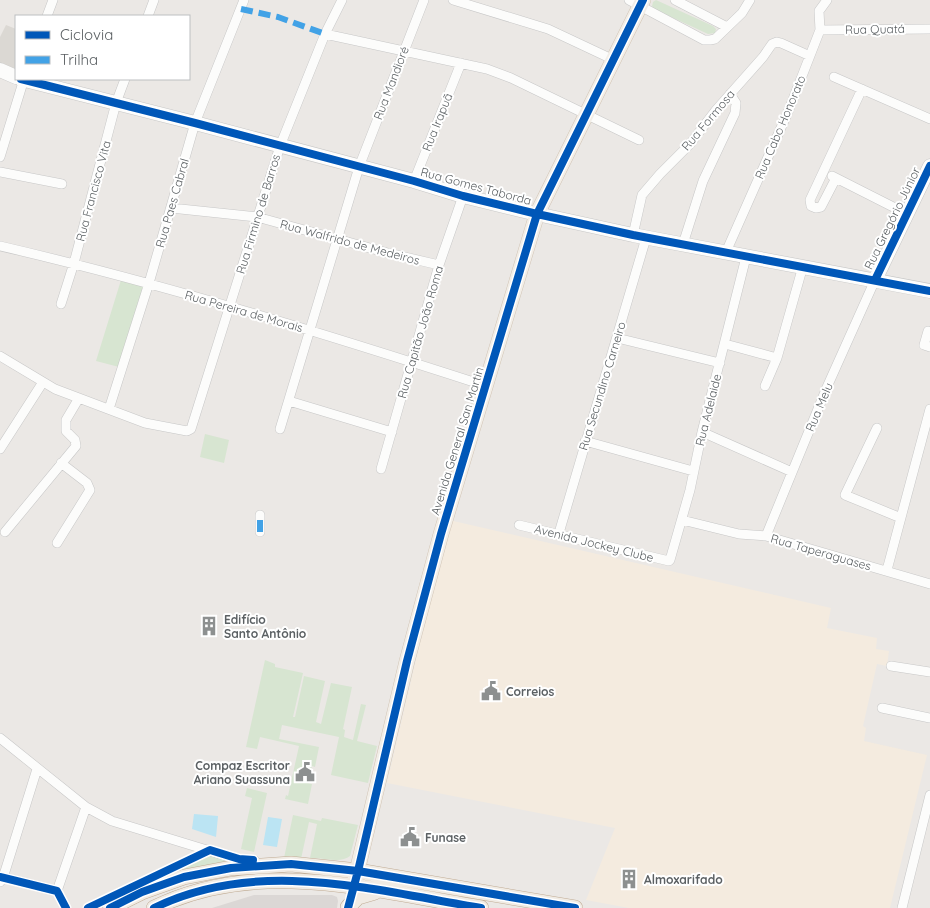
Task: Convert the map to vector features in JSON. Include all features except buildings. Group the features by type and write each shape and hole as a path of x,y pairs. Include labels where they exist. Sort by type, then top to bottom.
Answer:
{"highway":[{"path":"243,863 248,873 243,882"},
{"path":"110,908 169,881 231,868 243,863 296,864 345,870 575,908"},
{"path":"243,882 270,870 296,864"},
{"path":"154,908 197,891 243,882 288,880 345,870"},
{"path":"345,870 357,892 423,908"},
{"path":"345,870 344,895 348,907"},
{"path":"357,892 378,890 481,908"},
{"path":"490,908 516,898"}],"main road":[{"name":"Avenida General San Martin","path":"348,907 357,892 345,870 407,660 440,534 486,386 519,269 537,214 614,60 637,2"},
{"name":"Rua Gomes Taborda","path":"0,70 15,76"},
{"name":"Rua Gomes Taborda","path":"25,80 537,214 639,237 803,266 930,292"},
{"name":"Rua Gregório Júnior","path":"875,280 929,171"}],"street":[{"path":"47,15 53,0"},
{"path":"148,15 154,0"},
{"name":"Rua Paes Cabral","path":"109,409 149,283 195,123 244,0"},
{"name":"Rua Firmino de Barros","path":"109,409 145,423 187,431 192,426 280,146 325,34 342,0"},
{"name":"Rua Mandioré","path":"280,429 359,167 402,52 424,0"},
{"path":"453,0 548,29 614,60"},
{"path":"675,0 727,27"},
{"path":"637,2 704,40 710,40 715,38 742,13 750,0"},
{"name":"Rua Cabo Honorato","path":"726,252 788,112 820,30 820,10 827,0"},
{"name":"Rua Quatá","path":"820,30 930,29"},
{"path":"325,34 487,69 511,78 638,140"},
{"name":"Rua Formosa","path":"639,237 642,195 690,144 775,42 810,56"},
{"name":"Rua Irapuã","path":"414,181 461,63"},
{"path":"834,77 930,119"},
{"path":"0,157 21,80"},
{"name":"Rua Francisco Vita","path":"61,304 74,263 116,103 125,80"},
{"path":"836,178 821,207 811,206 810,200 862,88"},
{"path":"683,244 704,181 735,113 736,103 730,94"},
{"path":"0,172 62,184"},
{"path":"824,172 908,214"},
{"name":"Rua Capitão João Roma","path":"381,469 439,265 463,196"},
{"name":"Rua Walfrido de Medeiros","path":"171,208 256,218 439,265"},
{"name":"Rua Secundino Carneiro","path":"559,533 616,338 639,237"},
{"name":"Rua Pereira de Morais","path":"0,246 74,263 230,306 486,386"},
{"name":"Rua Adelaide","path":"669,561 690,490 702,432 746,257"},
{"path":"765,386 777,358 803,266"},
{"name":"Rua Melu","path":"766,536 875,280"},
{"path":"928,331 924,345 930,347"},
{"path":"616,338 720,363"},
{"path":"725,344 777,358"},
{"path":"0,356 56,389 109,409"},
{"path":"0,449 42,382"},
{"path":"6,532 77,444 76,440 66,431 65,424 79,398"},
{"path":"289,400 392,432"},
{"path":"887,570 930,409"},
{"path":"877,428 846,495 901,518"},
{"path":"702,432 792,472"},
{"path":"585,441 693,471"},
{"path":"57,543 90,490 87,484 61,463"},
{"path":"260,515 260,532"},
{"name":"Rua Taperaguases","path":"682,520 738,534 766,536 930,584"},
{"name":"Avenida Jockey Clube","path":"519,525 559,533 669,561"},
{"path":"891,666 930,672"},
{"path":"882,708 930,718"},
{"path":"0,738 86,807 124,825 210,850 243,863"},
{"path":"37,769 1,879 57,890"},
{"path":"902,908 928,815 930,795"},
{"path":"66,908 57,890 86,807"},
{"path":"181,841 188,852 183,863"},
{"path":"88,908 210,850"}],"shaded area":[{"path":"6,25 15,29 15,70 0,63 0,37"},
{"path":"449,520 831,608 827,628 877,638 876,649 889,651 887,666 877,664 863,726 866,728 864,741 927,755 890,908 629,908 586,900 615,828 387,783"},
{"path":"254,895 332,895 337,897 338,901 337,908 212,908"}],"green space":[{"path":"656,0 713,26 716,29 715,33 708,34 654,9 652,6"},
{"path":"121,280 145,286 119,367 96,361"},
{"path":"205,434 229,440 224,463 200,457"},
{"path":"265,660 275,664 275,667 303,673 293,717 295,717 304,676 325,681 316,722 321,724 331,683 352,687 343,729 345,730 344,737 353,740 361,704 366,705 357,741 377,746 368,783 331,775 339,737 282,725 279,739 319,747 315,767 312,766 308,783 312,784 308,804 285,799 286,795 288,796 299,746 260,737 257,749 246,747"},
{"path":"247,788 267,793 254,852 241,849 252,798 245,796"},
{"path":"293,815 321,821 322,818 358,825 350,856 342,860 310,858 317,824 309,822 301,859 284,858"},
{"path":"209,853 237,862 153,885"}],"water":[{"path":"194,814 218,816 216,837 192,829"},
{"path":"268,817 282,819 277,847 263,845"}],"marked path":[{"path":"241,9 278,17 325,34"},
{"path":"260,515 260,532"}],"cycle path":[{"path":"348,908 407,661 441,534 537,214 643,0"},
{"path":"25,80 537,214 633,235 930,291"},
{"path":"875,280 930,166"},
{"path":"88,908 210,850 239,859 253,860"},
{"path":"110,908 142,892 184,877 231,868 291,864 358,871 575,908"},
{"path":"0,877 57,891 66,908"},
{"path":"154,908 193,893 233,884 274,881 316,882 357,887 481,908"}],"place":[{"name":"Edifício Santo Antônio","path":"209,626"},
{"name":"Correios","path":"491,691"},
{"name":"Compaz Escritor Ariano Suassuna","path":"305,772"},
{"name":"Funase","path":"410,837"},
{"name":"Almoxarifado","path":"629,879"}]}
